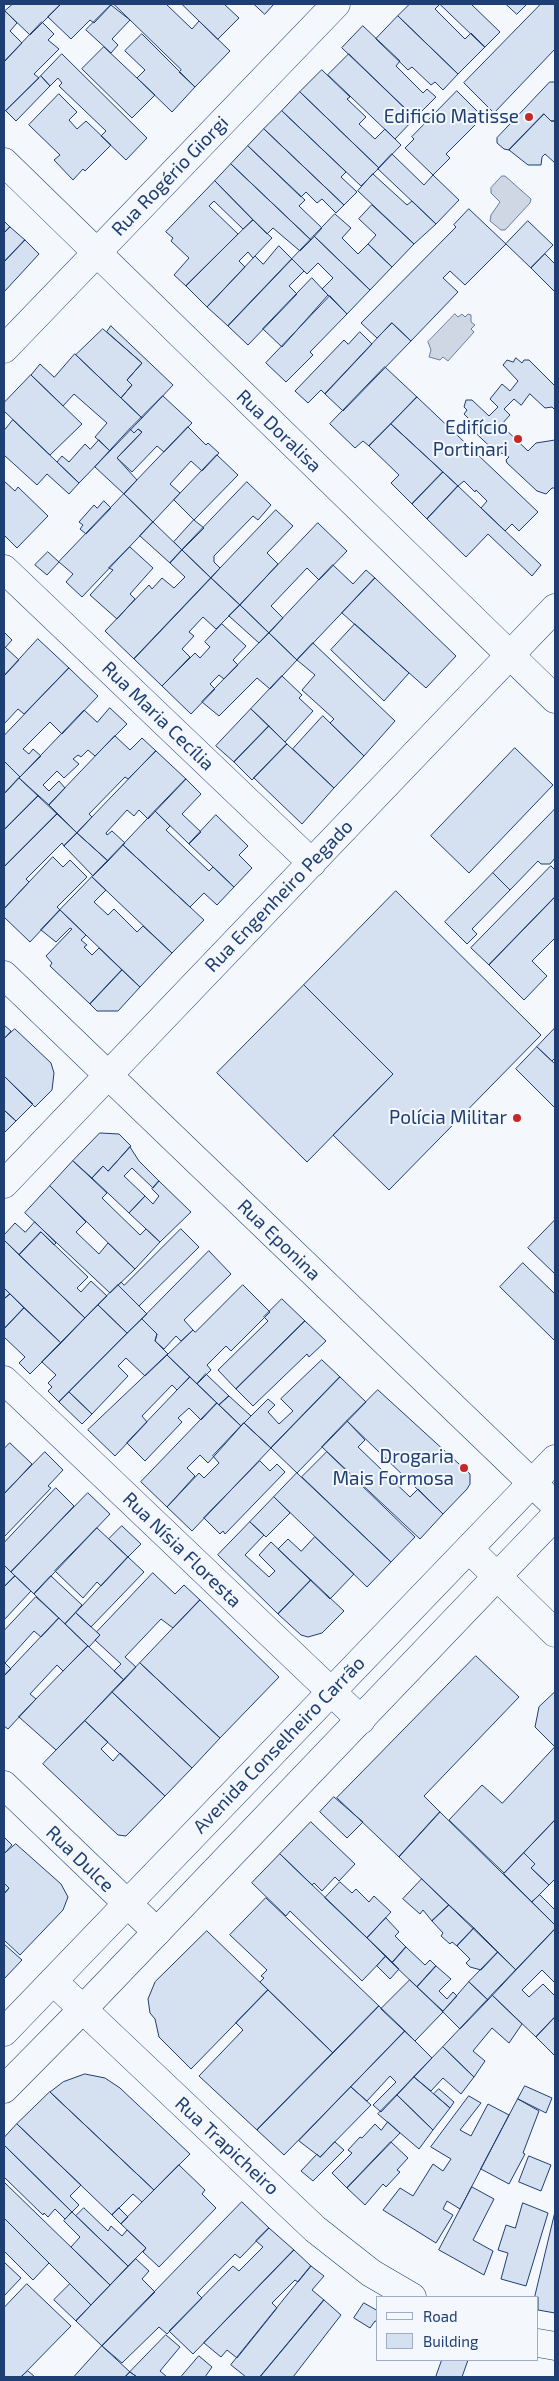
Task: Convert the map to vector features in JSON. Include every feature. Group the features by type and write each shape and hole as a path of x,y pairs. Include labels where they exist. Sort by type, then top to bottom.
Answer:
{"street":[{"name":"Rua Rogério Giorgi","path":"4,349 336,4"},
{"name":"Rua Doralisa","path":"4,162 555,699"},
{"name":"Rua Maria Cecília","path":"4,569 312,863"},
{"name":"Rua Engenheiro Pegado","path":"4,1184 555,608"},
{"name":"Rua Eponina","path":"4,975 555,1505"},
{"name":"Rua Nísia Floresta","path":"4,1380 361,1720"},
{"name":"Avenida Conselheiro Carrão","path":"4,2032 555,1459"},
{"path":"4,2089 158,1932 555,1516"},
{"path":"469,1549 555,1633"},
{"name":"Rua Dulce","path":"4,1785 158,1932"},
{"name":"Rua Trapicheiro","path":"53,1981 315,2229 372,2273 410,2296"},
{"path":"539,2344 555,2346"}],"shaded area":[{"path":"502,176 505,176 531,199 530,203 505,230 501,230 490,221 491,215 500,202 491,193 491,188"},
{"path":"455,314 458,317 462,314 465,317 468,314 471,315 471,322 475,325 471,329 474,332 448,361 443,357 440,360 429,357 431,350 428,342"}],"building":[{"path":"13,4 61,4 30,35 5,11"},
{"path":"61,4 111,5 94,23 90,20 71,39 48,17"},
{"path":"114,4 166,4 192,29 199,21 230,51 195,87 179,72 181,70"},
{"path":"182,4 224,4 239,18 218,39"},
{"path":"254,4 274,4 265,14"},
{"path":"410,4 440,4 435,9 465,39 471,33 485,47 458,74 398,16"},
{"path":"440,4 471,4 500,32 485,47"},
{"path":"506,4 527,4 517,14"},
{"path":"541,4 555,4 555,49 494,113 464,83"},
{"path":"111,5 130,20 112,39 118,45 111,53 86,30"},
{"path":"5,11 17,23 10,31 22,43 4,62"},
{"path":"398,16 458,74 443,90 435,82 431,85 412,67 408,70 376,39"},
{"path":"42,22 54,34 48,40 59,49 34,74 39,78 4,112 4,62"},
{"path":"363,26 400,61 396,66 423,93 427,89 436,97 415,118 342,48"},
{"path":"142,34 195,87 172,112 137,78 145,70 125,51"},
{"path":"104,47 155,95 132,118 82,69"},
{"path":"62,54 147,138 126,160 101,136 106,131 59,86 62,83 58,78 50,86 41,76"},
{"path":"349,54 415,118 395,139 328,75"},
{"path":"322,70 350,97 347,99 366,117 359,124 375,139 385,129 401,145 379,168 300,92"},
{"path":"41,76 50,86 16,121 6,111"},
{"name":"Edificio Matisse","path":"550,82 555,82 555,121 551,121 544,114 509,150 504,149 497,143 497,138"},
{"path":"457,91 483,117 446,154 450,158 433,175 405,148 414,139 412,137"},
{"path":"300,92 379,168 361,186 282,111"},
{"path":"59,94 77,112 69,120 77,129 86,121 111,145 85,171 83,169 73,180 54,160 60,155 29,125"},
{"path":"282,111 346,172 341,177 357,192 344,205 264,129"},
{"path":"544,114 551,121 555,121 555,163 545,154 542,157 541,165 528,165 509,150"},
{"path":"264,129 344,205 336,213 322,199 317,203 306,192 301,197 248,146"},
{"path":"248,146 305,200 299,206 322,228 311,240 231,164"},
{"path":"392,154 424,185 433,175 459,200 436,224 378,169"},
{"path":"231,164 311,240 300,251 273,228 267,234 215,181"},
{"path":"373,174 407,205 412,201 436,224 414,244 358,191"},
{"path":"215,181 253,220 243,229 214,201 209,206 238,234 186,286 174,275 189,258 171,241 173,238 166,232"},
{"path":"372,205 414,244 392,267 368,244 376,235 359,219"},
{"path":"469,209 506,244 465,285 450,271 443,278 458,292 411,341 392,323 377,338 361,323 456,227 454,225"},
{"path":"335,214 351,228 342,238 358,254 368,244 392,267 370,290 314,236"},
{"path":"253,220 272,238 253,258 248,252 239,261 245,267 207,307 186,286"},
{"path":"4,221 10,227 4,233"},
{"path":"528,221 553,245 531,268 506,244"},
{"path":"10,227 25,240 4,262 4,233"},
{"path":"314,236 370,290 347,314 322,289 333,278 318,263 307,274 292,259"},
{"path":"25,240 39,254 4,292 4,262"},
{"path":"279,246 292,259 228,326 207,307 255,256 263,264"},
{"path":"545,254 555,264 555,292 531,268"},
{"path":"292,259 304,271 289,286 297,294 248,345 228,326"},
{"path":"312,278 328,295 282,347 263,329"},
{"path":"330,296 347,314 310,352 313,355 286,382 266,363"},
{"path":"392,323 411,341 343,411 325,394"},
{"path":"111,326 173,385 142,418 121,398 132,385 127,380 142,363 107,332"},
{"path":"103,329 142,363 127,380 132,385 121,398 76,355"},
{"path":"360,332 372,344 325,394 321,390 308,403 295,391 344,340 348,344"},
{"path":"75,354 142,418 110,451 95,437 107,423 74,394 63,406 31,375 40,364 54,377"},
{"name":"Edifício Portinari","path":"516,358 522,363 524,360 529,360 555,386 555,488 552,488 546,494 537,491 507,463 506,460 509,457 507,455 501,453 499,455 466,424 469,419 464,414 467,410 464,407 466,400 472,400 489,416 498,407 490,399 502,384 510,391 518,381 503,365 507,360 513,362"},
{"path":"385,367 417,397 369,446 363,441 355,448 330,424"},
{"path":"31,375 82,424 50,455 4,411 4,403"},
{"path":"530,394 545,408 552,407 555,410 555,440 536,443 528,451 501,425 510,415 504,409 514,399 521,405"},
{"path":"163,396 192,423 164,452 157,446 132,472 117,458 142,432 138,429 134,433 130,429"},
{"path":"417,397 538,512 519,531 512,524 505,531 481,508 487,501 476,490 475,492 464,481 458,486 391,424"},
{"path":"13,420 79,483 69,494 47,474 37,485 4,455 4,431"},
{"path":"391,424 443,472 412,504 391,483 399,475 369,446"},
{"path":"188,427 206,445 208,443 219,453 202,471 191,461 170,484 180,493 153,522 124,494"},
{"path":"130,429 134,433 138,429 142,432 117,458 137,480 124,494 95,467"},
{"path":"99,440 110,451 79,483 57,462 62,456 69,462 85,444 90,449"},
{"path":"217,455 238,475 194,520 174,500"},
{"path":"443,472 458,486 427,519 412,504"},
{"path":"4,481 15,491 18,487 48,516 17,548 4,535"},
{"path":"247,482 271,505 258,520 253,516 214,556 214,562 220,568 211,578 182,550"},
{"path":"458,486 541,565 532,576 488,534 466,557 427,519"},
{"path":"124,494 153,522 82,597 66,582 73,574 59,562"},
{"path":"104,501 111,508 86,534 80,529 83,525 79,522 94,505 97,508"},
{"path":"276,510 293,526 267,553 278,564 240,605 211,578"},
{"path":"194,520 204,528 182,550 174,542"},
{"path":"153,522 182,550 170,563 140,536"},
{"path":"318,523 347,551 319,580 307,568 271,606 283,618 269,633 240,605"},
{"path":"130,547 153,568 130,594 135,599 117,619 90,595 113,570 109,568"},
{"path":"182,550 211,578 134,659 105,631 149,585 152,589 162,578 174,588 185,577 170,563"},
{"path":"48,552 59,562 47,575 35,565"},
{"path":"333,565 353,584 366,570 375,578 297,660 269,633"},
{"path":"211,578 240,605 216,629 203,617 189,632 194,636 182,649 190,657 162,686 134,659"},
{"path":"375,578 456,656 426,688 342,613"},
{"path":"240,605 269,633 259,643 229,616"},
{"path":"222,624 246,646 233,660 238,665 224,679 219,675 210,684 215,689 191,714 162,686 195,653 200,658 210,647 205,642"},
{"path":"355,624 409,673 384,701 331,650"},
{"path":"4,632 12,640 4,649"},
{"path":"269,633 297,660 270,689 257,678 219,716 202,702"},
{"path":"38,639 69,668 24,714 18,709 4,724 4,676"},
{"path":"313,643 395,721 364,756 330,723 334,719 302,690 315,675 297,660"},
{"path":"5,647 19,660 4,676 4,649"},
{"path":"69,668 98,696 62,734 50,722 23,749 29,754 33,749 41,756 20,777 4,761 4,736"},
{"path":"282,676 302,695 299,698 313,711 285,742 251,709"},
{"path":"110,708 127,724 95,756 88,750 81,757 78,755 73,759 79,764 64,778 57,771 43,785 49,791 59,781 65,788 49,805 19,778 84,710 97,722"},
{"path":"251,709 269,726 234,762 216,746"},
{"path":"323,716 364,756 334,788 293,749"},
{"path":"269,726 287,744 252,780 234,762"},
{"path":"115,736 130,750 142,738 156,751 128,779 125,777 89,814 92,817 77,833 49,805"},
{"path":"287,744 334,788 302,824 254,778"},
{"path":"515,748 553,785 469,873 431,836"},
{"path":"156,751 186,779 148,819 139,810 134,816 127,810 106,833 107,835 112,831 125,843 108,861 77,833"},
{"path":"4,761 20,777 4,794"},
{"path":"19,778 38,796 4,830 4,794"},
{"path":"186,779 201,794 182,814 201,832 189,844 155,811"},
{"path":"38,796 57,814 4,867 4,830"},
{"path":"555,809 555,858 550,864 541,864 538,861 510,890 493,873"},
{"path":"155,811 170,826 166,830 209,871 213,867 234,887 217,905 204,893 190,907 123,845"},
{"path":"57,814 77,833 64,846 62,843 26,879 29,882 4,909 4,867"},
{"path":"216,815 248,846 239,855 252,868 234,887 189,844"},
{"path":"77,833 108,861 93,876 64,846"},
{"path":"123,845 204,920 172,953 92,877"},
{"path":"53,857 63,867 70,860 87,877 57,907 60,910 30,942 4,917 4,909"},
{"path":"551,866 555,870 555,897 489,965 471,948"},
{"path":"493,873 510,890 472,929 477,934 467,944 445,922"},
{"path":"92,877 106,890 94,902 108,915 114,909 137,932 143,926 172,953 140,987 60,910"},
{"path":"396,891 541,1035 389,1190 333,1135 393,1074 304,985"},
{"path":"555,897 555,938 532,961 547,976 524,1000 489,965"},
{"path":"60,910 86,935 81,940 87,945 84,947 92,955 99,948 122,970 90,1004 50,966 52,963 46,956 72,929 70,928 56,942 41,930"},
{"path":"122,970 140,987 118,1011 97,1011 90,1004"},
{"path":"304,985 393,1074 307,1162 217,1073"},
{"path":"4,1025 11,1031 4,1039"},
{"path":"555,1028 555,1058 552,1061 537,1047"},
{"path":"15,1029 51,1063 54,1073 52,1090 35,1107 4,1076 4,1039"},
{"path":"537,1047 555,1064 555,1108 516,1069"},
{"path":"4,1076 33,1104 16,1121 4,1110"},
{"path":"4,1110 16,1121 4,1133"},
{"path":"100,1133 119,1134 131,1146 108,1171 103,1166 92,1178 73,1161"},
{"path":"130,1147 139,1161 159,1181 153,1188 132,1168 124,1176 145,1196 129,1213 92,1178 103,1166 108,1171"},
{"path":"73,1161 107,1193 102,1198 140,1235 146,1229 160,1242 135,1269 50,1186"},
{"path":"159,1181 191,1212 160,1242 129,1213 145,1196 153,1204 159,1196 152,1189"},
{"path":"50,1186 86,1222 76,1232 99,1254 108,1243 135,1269 110,1293 25,1213"},
{"path":"555,1220 555,1274 528,1248"},
{"path":"35,1222 56,1243 54,1245 41,1232 19,1255 4,1240 4,1235 15,1223 25,1232"},
{"path":"181,1229 199,1247 139,1306 118,1285 121,1282 124,1285"},
{"path":"41,1232 88,1277 77,1288 81,1292 91,1281 107,1296 85,1318 19,1255"},
{"path":"4,1240 85,1318 61,1343 4,1288"},
{"path":"209,1251 231,1274 184,1320 193,1330 181,1341 176,1336 164,1349 155,1341 157,1334 142,1319"},
{"path":"523,1263 555,1294 555,1341 500,1287"},
{"path":"118,1285 147,1314 127,1333 98,1305"},
{"path":"243,1285 270,1312 231,1351 226,1346 207,1365 211,1370 197,1384 167,1355 193,1330 195,1332"},
{"path":"4,1288 10,1294 4,1299"},
{"path":"10,1294 24,1308 4,1329 4,1299"},
{"path":"282,1299 305,1321 236,1389 218,1370 268,1321 264,1317"},
{"path":"98,1305 127,1333 59,1402 48,1391 52,1387 48,1383 56,1375 42,1362"},
{"path":"24,1308 61,1343 30,1374 19,1363 25,1357 4,1337 4,1329"},
{"path":"142,1319 157,1334 155,1341 168,1354 145,1376 126,1358 118,1366 128,1376 92,1414 69,1392"},
{"path":"305,1321 326,1341 309,1357 307,1354 253,1406 236,1389"},
{"path":"167,1355 190,1377 177,1390 172,1385 142,1416 147,1422 115,1456 88,1430"},
{"path":"322,1360 340,1377 271,1448 244,1423 268,1399 275,1405 268,1412 279,1424 293,1411 281,1399"},
{"path":"206,1374 229,1396 219,1405 197,1384"},
{"path":"190,1377 217,1403 201,1420 189,1408 178,1418 182,1422 145,1461 127,1443"},
{"path":"340,1377 366,1402 297,1473 271,1448"},
{"path":"378,1390 470,1474 470,1484 467,1489 443,1514 347,1421"},
{"path":"69,1392 92,1414 82,1424 59,1402"},
{"path":"229,1396 251,1416 241,1426 219,1405"},
{"path":"217,1403 241,1426 208,1463 200,1455 187,1468 195,1476 167,1507 141,1482"},
{"path":"347,1421 365,1440 358,1447 410,1497 418,1489 443,1514 420,1539 322,1447"},
{"path":"244,1423 271,1448 192,1531 167,1507 199,1473 204,1478 219,1463 213,1456"},
{"path":"10,1443 32,1464 4,1494 4,1449"},
{"path":"45,1452 63,1470 48,1486 51,1488 4,1537 4,1494"},
{"path":"327,1452 415,1537 391,1562 302,1477"},
{"path":"260,1461 270,1471 277,1464 285,1472 225,1534 223,1531 220,1534 204,1518"},
{"path":"297,1473 391,1562 367,1587 274,1497"},
{"path":"56,1488 74,1506 11,1572 4,1565 4,1543"},
{"path":"88,1493 110,1514 34,1594 11,1572"},
{"path":"274,1497 290,1513 266,1537 250,1522"},
{"path":"250,1522 264,1535 245,1555 269,1577 275,1571 259,1555 271,1542 311,1580 278,1614 218,1555"},
{"path":"122,1526 141,1544 128,1557 109,1539"},
{"path":"97,1528 128,1557 101,1586 97,1582 83,1598 55,1571"},
{"path":"315,1537 354,1574 330,1599 278,1549 288,1539 301,1551"},
{"path":"128,1557 144,1572 91,1627 76,1613"},
{"path":"4,1565 15,1576 4,1587"},
{"path":"153,1573 175,1594 184,1585 200,1600 173,1628 161,1619 125,1657 136,1667 124,1680 114,1671 121,1664 95,1640 100,1635 97,1632"},
{"path":"15,1576 31,1591 4,1620 4,1587"},
{"path":"51,1576 82,1605 65,1624 34,1594"},
{"path":"311,1580 344,1611 322,1633 308,1637 301,1635 278,1614"},
{"path":"36,1597 59,1618 41,1637 34,1631 5,1663 11,1669 4,1676 4,1631"},
{"path":"200,1600 279,1677 220,1738 140,1663"},
{"path":"76,1613 100,1635 89,1647 65,1624"},
{"path":"59,1618 88,1646 63,1671 57,1665 30,1694 36,1699 8,1729 4,1726 4,1676"},
{"path":"88,1646 124,1680 56,1750 19,1717"},
{"path":"476,1656 519,1697 424,1796 440,1812 399,1857 337,1798"},
{"path":"140,1663 220,1738 192,1768 112,1692"},
{"path":"112,1692 192,1768 165,1796 85,1721"},
{"path":"555,1692 555,1747 535,1727 539,1707"},
{"path":"85,1721 108,1742 101,1749 113,1761 120,1753 165,1796 126,1836 118,1835 43,1764"},
{"path":"555,1747 555,1820 504,1873 449,1820 482,1785 502,1803"},
{"path":"334,1797 363,1822 347,1838 320,1812"},
{"path":"440,1812 555,1925 555,1929 516,1970 399,1857"},
{"path":"555,1820 555,1879 549,1885 531,1868 535,1864 524,1853"},
{"path":"311,1822 355,1864 339,1881 335,1877 322,1891 314,1883 312,1885 280,1854"},
{"path":"4,1837 12,1845 4,1854"},
{"path":"16,1844 61,1884 68,1897 63,1910 20,1955 4,1940 4,1894 9,1888 4,1883 4,1854"},
{"path":"524,1853 535,1864 531,1868 549,1885 532,1902 504,1874"},
{"path":"280,1854 386,1956 362,1981 290,1911 286,1916 252,1883"},
{"path":"422,1879 449,1905 432,1921 423,1910 420,1914 403,1899"},
{"path":"340,1882 352,1893 356,1889 369,1902 374,1896 391,1912 367,1938 325,1898"},
{"path":"4,1883 9,1888 4,1894"},
{"path":"540,1895 555,1910 555,1925 532,1902"},
{"path":"266,1898 379,2006 333,2053 260,1982 264,1978 261,1976 267,1970 230,1935"},
{"path":"449,1905 474,1928 457,1946 452,1942 450,1944 441,1936 443,1933 432,1921"},
{"path":"386,1918 399,1932 395,1936 406,1947 392,1963 367,1938"},
{"path":"474,1928 498,1952 481,1970 470,1967 466,1963 470,1959 457,1946"},
{"path":"555,1929 555,1983 542,1970 522,1990 529,1997 543,1984 555,1996 555,2017 536,2037 492,1995"},
{"path":"207,1931 268,1990 191,2069 159,2037 155,2019 150,2013 148,1999 155,1982"},
{"path":"4,1944 22,1960 4,1979"},
{"path":"406,1947 425,1965 430,1960 436,1966 417,1987 392,1963"},
{"path":"498,1952 516,1970 488,2000 469,1982"},
{"path":"386,1956 399,1969 390,1979 377,1966"},
{"path":"436,1966 451,1979 439,1991 447,1999 453,1992 457,1996 443,2011 417,1987"},
{"path":"410,1980 443,2012 415,2041 381,2009"},
{"path":"469,1982 488,2000 460,2029 443,2012"},
{"path":"268,1990 333,2053 257,2130 199,2076 243,2030 236,2023"},
{"path":"492,1995 522,2024 509,2043 492,2028 473,2051 485,2061 474,2077 443,2047"},
{"path":"379,2006 405,2031 284,2155 257,2130"},
{"path":"555,2017 555,2056 536,2037"},
{"path":"405,2031 432,2058 381,2112 373,2105 396,2082 390,2076 367,2101 351,2087"},
{"path":"443,2047 474,2077 461,2094 443,2078 431,2091 414,2077"},
{"path":"85,2074 105,2078 120,2088 190,2154 154,2190 50,2092 63,2082"},
{"path":"414,2077 450,2108 433,2130 397,2095"},
{"path":"525,2086 552,2098 546,2113 518,2099"},
{"path":"351,2087 371,2105 320,2157 299,2141"},
{"path":"439,2089 454,2102 450,2108 434,2094"},
{"path":"50,2092 154,2190 142,2202 133,2194 112,2215 17,2124"},
{"path":"397,2095 433,2130 419,2149 378,2114"},
{"path":"469,2096 481,2103 460,2130 471,2136 488,2104 509,2115 460,2209 447,2201 443,2209 453,2215 436,2243 383,2210 400,2188 413,2196 433,2164 443,2171 451,2159 431,2147"},
{"path":"518,2099 539,2111 523,2153 525,2154 509,2184 481,2169"},
{"path":"388,2122 400,2133 347,2188 332,2173 352,2153 348,2150 360,2137 362,2138 375,2124 381,2130"},
{"path":"17,2124 81,2185 70,2196 79,2205 72,2212 4,2145 4,2138"},
{"path":"335,2142 344,2150 313,2181 301,2171 317,2154 320,2157"},
{"path":"391,2142 408,2158 397,2170 400,2172 386,2187 383,2184 365,2205 347,2188"},
{"path":"4,2145 72,2212 65,2219 55,2209 48,2217 44,2213 43,2215 4,2177"},
{"path":"529,2156 551,2165 541,2191 519,2182"},
{"path":"179,2165 205,2190 202,2194 216,2208 159,2267 143,2252 146,2248 121,2224"},
{"path":"4,2182 110,2285 91,2305 4,2218"},
{"path":"472,2187 494,2199 473,2240 493,2251 484,2275 439,2250"},
{"path":"242,2202 269,2228 240,2258 235,2254 197,2293 202,2298 167,2334 159,2327 122,2363 102,2346"},
{"path":"523,2203 548,2213 526,2286 501,2279 508,2253 498,2250 506,2225 515,2228"},
{"path":"84,2208 108,2231 111,2226 122,2236 127,2230 146,2248 128,2266 76,2216"},
{"path":"119,2208 128,2217 121,2224 112,2215"},
{"path":"72,2212 128,2266 110,2285 71,2247 80,2237 64,2221"},
{"path":"555,2212 555,2313 539,2310 539,2296 535,2296"},
{"path":"4,2218 49,2263 33,2280 4,2251"},
{"path":"269,2228 294,2250 193,2354 169,2331 233,2266 239,2271 263,2247 256,2241"},
{"path":"294,2250 311,2266 298,2282 295,2280 272,2303 277,2308 237,2358 227,2350 221,2357 204,2343"},
{"path":"136,2259 149,2271 142,2279 155,2292 102,2346 76,2321"},
{"path":"4,2262 21,2278 4,2296"},
{"path":"311,2266 324,2276 312,2290 324,2300 260,2377 246,2377 231,2365"},
{"path":"27,2284 71,2326 21,2377 4,2377 4,2308"},
{"path":"70,2284 91,2305 76,2321 54,2300"},
{"path":"324,2300 341,2315 293,2377 260,2377"},
{"path":"364,2303 376,2310 376,2321 370,2328 354,2318"},
{"path":"166,2335 180,2347 160,2371 167,2377 137,2377 130,2372"},
{"path":"102,2346 130,2372 125,2377 74,2377"},
{"path":"199,2356 212,2367 205,2377 181,2377"},
{"path":"442,2361 468,2361 462,2377 436,2377"},
{"path":"28,2371 35,2377 21,2377"},
{"path":"130,2372 137,2377 125,2377"}],"place":[{"name":"Edificio Matisse","path":"529,117"},
{"name":"Edifício Portinari","path":"518,439"},
{"name":"Polícia Militar","path":"517,1118"},
{"name":"Drogaria Mais Formosa","path":"464,1468"}]}
